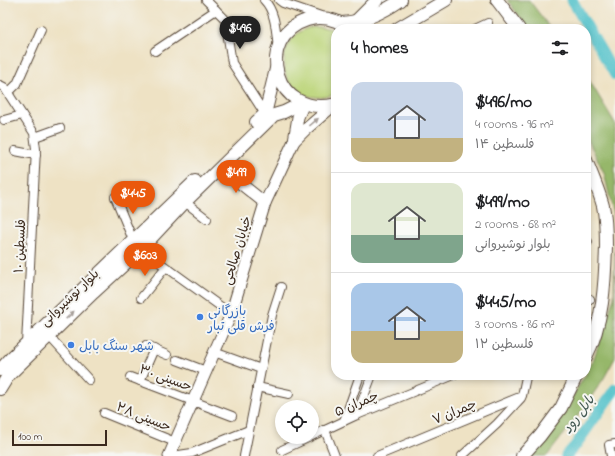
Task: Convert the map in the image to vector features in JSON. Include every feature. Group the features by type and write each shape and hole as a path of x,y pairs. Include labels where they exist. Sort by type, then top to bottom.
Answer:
{"main road":[{"path":"349,24 377,0"},
{"path":"298,117 293,113 274,113 276,59 278,49 283,38 291,28 314,18 326,18 349,24 372,17 401,0"},
{"path":"405,24 446,0"},
{"path":"419,16 454,0"},
{"path":"489,0 516,24"},
{"path":"496,0 516,24"},
{"path":"276,69 285,89 293,97 303,103 313,106 331,105"},
{"path":"294,141 298,117 303,103"},
{"name":"بلوار نوشیروانی","path":"0,388 8,376 93,293 137,245 274,113 303,103"},
{"path":"294,141 306,128 331,108"},
{"name":"بلوار نوشیروانی","path":"0,370 26,344 185,202 274,113"},
{"name":"خيابان صالحی","path":"169,456 230,314 265,203 294,141"},
{"path":"218,170 236,180 265,203"},
{"path":"591,174 603,207 606,227 605,269 602,299 596,333 591,345"},
{"path":"522,456 540,436 561,408 575,380"}],"street":[{"path":"206,0 225,19 232,63 274,113"},
{"path":"264,0 268,4 274,20 278,49"},
{"path":"279,0 283,3 326,18"},
{"path":"155,51 216,10"},
{"path":"8,93 17,84 41,30"},
{"name":"فلسطین ۱۰","path":"0,85 4,87 34,133 36,152 26,344"},
{"path":"4,120 22,115"},
{"path":"34,137 60,128"},
{"path":"15,151 36,152"},
{"path":"115,197 137,245 165,268 230,314"},
{"path":"185,202 206,219"},
{"path":"141,298 165,268"},
{"path":"244,456 272,315 281,287"},
{"path":"49,336 89,380"},
{"path":"140,381 150,348 167,355"},
{"path":"214,352 261,370"},
{"path":"177,360 206,371"},
{"name":"حسینی ۳۰","path":"130,376 232,416"},
{"path":"344,421 358,380"},
{"path":"357,415 370,380"},
{"name":"چمران ۵","path":"319,433 357,415 442,380"},
{"path":"462,456 497,424 522,396 526,380"},
{"path":"257,387 289,394"},
{"name":"چمران ۷","path":"377,456 522,396"},
{"name":"حسینی ۲۸","path":"104,413 175,442"},
{"path":"172,456 192,453 248,430"},
{"path":"325,430 335,456"},
{"name":"چمران ۵","path":"282,450 294,444"},
{"path":"612,456 609,445 615,444"}],"green space":[{"path":"507,0 529,0 547,24 525,24"},
{"path":"313,27 331,29 331,95 329,96 315,97 302,94 293,87 287,77 284,66 285,55 289,44 297,34"},
{"path":"591,83 615,123 615,220 604,173 591,146"},
{"path":"615,220 615,358 604,378 581,412 547,456 531,456 549,437 582,380 591,380 591,364 614,297"}],"waterway":[{"name":"بابل رود","path":"572,0 586,24"},
{"name":"بابل رود","path":"591,33 615,75"},
{"name":"بابل رود","path":"566,456 575,446 615,389"}],"place":[{"name":"بازرگانی فرش قلی تبار","path":"200,317"},
{"name":"شهر سنگ بابل","path":"71,345"}]}
